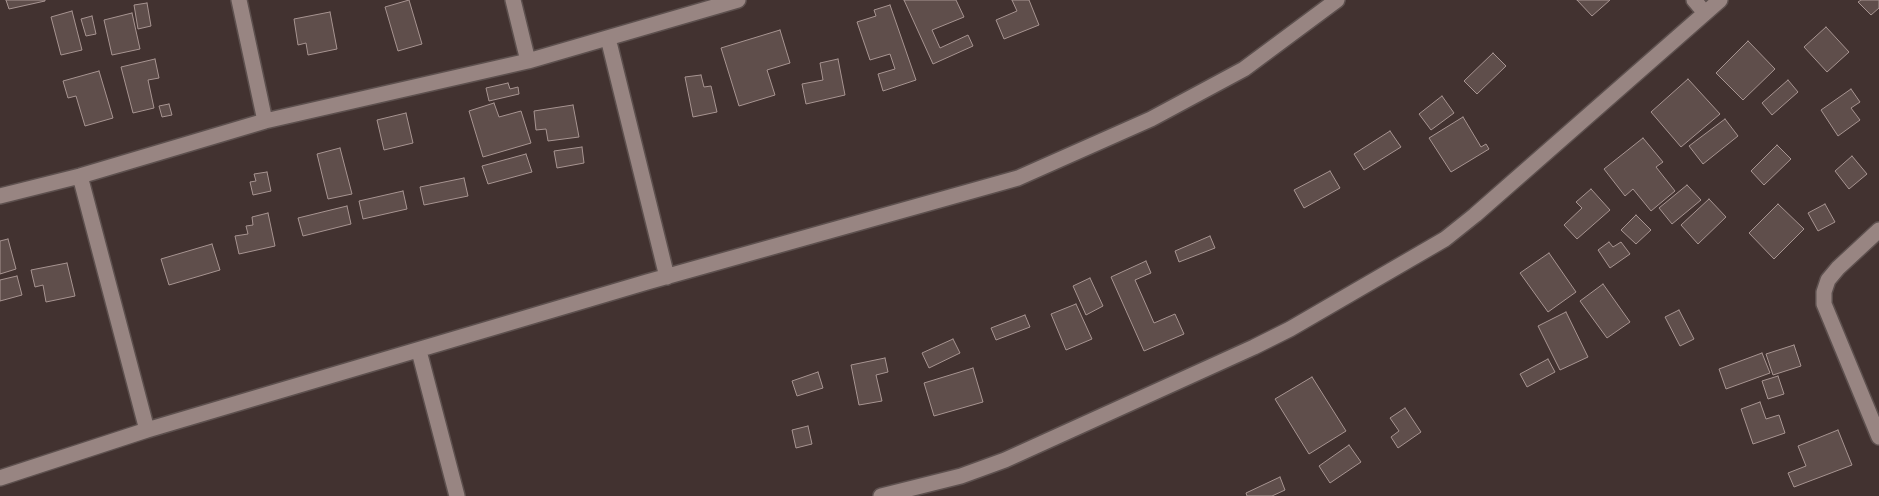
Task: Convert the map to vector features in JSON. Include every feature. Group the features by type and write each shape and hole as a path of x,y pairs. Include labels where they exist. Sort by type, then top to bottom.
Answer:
{"street":[{"path":"239,0 264,121"},
{"path":"513,0 528,61"},
{"path":"0,196 80,176 264,121 528,61 738,0"},
{"path":"0,478 147,430 667,276 1018,178 1152,120 1244,69 1338,0"},
{"path":"1694,0 1705,13"},
{"path":"881,496 961,476 1005,460 1290,329 1437,244 1475,215 1720,0"},
{"path":"608,38 667,276"},
{"path":"80,176 147,430"},
{"path":"1879,230 1838,268 1828,280 1824,292 1824,304 1879,437"},
{"path":"419,351 457,496"}],"building":[{"path":"6,0 45,0 45,1 9,9"},
{"path":"409,0 422,44 398,51 385,7"},
{"path":"904,0 956,0 964,17 932,30 940,48 968,35 973,46 933,64"},
{"path":"1012,0 1029,0 1039,25 1004,39 996,20 1017,11"},
{"path":"1577,0 1610,0 1592,16"},
{"path":"1861,0 1879,0 1879,8 1871,15 1858,2"},
{"path":"147,3 151,26 138,29 134,5"},
{"path":"890,5 916,80 883,91 878,74 895,69 890,54 870,60 857,22 876,16 874,10"},
{"path":"72,11 82,50 61,55 51,17"},
{"path":"330,12 337,49 308,55 306,43 298,45 294,19"},
{"path":"132,13 140,49 112,55 104,20"},
{"path":"92,16 96,34 86,36 81,19"},
{"path":"1826,27 1849,52 1827,72 1804,47"},
{"path":"780,30 790,63 767,70 775,95 739,106 721,48"},
{"path":"1748,41 1775,69 1743,100 1716,73"},
{"path":"1493,53 1506,66 1477,94 1464,81"},
{"path":"155,59 159,78 148,80 154,108 133,113 121,67"},
{"path":"838,59 845,95 806,104 802,84 823,80 820,63"},
{"path":"99,71 113,118 85,126 76,96 68,98 63,81"},
{"path":"701,75 704,87 711,86 717,112 693,117 685,77"},
{"path":"1688,79 1720,114 1681,147 1651,112"},
{"path":"1788,80 1798,92 1772,115 1762,103"},
{"path":"508,83 510,89 518,87 519,94 489,101 486,88"},
{"path":"1851,89 1860,102 1851,108 1860,120 1838,136 1821,110"},
{"path":"1442,96 1454,113 1431,130 1419,114"},
{"path":"494,103 499,117 521,111 531,143 483,157 469,111"},
{"path":"169,104 172,115 162,117 159,106"},
{"path":"573,105 579,137 548,141 546,129 536,130 534,111"},
{"path":"406,113 413,143 384,150 377,120"},
{"path":"1463,117 1481,147 1486,144 1489,149 1451,172 1429,138"},
{"path":"1725,119 1738,136 1703,164 1689,146"},
{"path":"1390,131 1401,147 1364,170 1354,154"},
{"path":"1643,138 1663,162 1656,167 1675,191 1651,211 1633,189 1625,196 1604,169"},
{"path":"1777,145 1791,159 1764,185 1751,171"},
{"path":"582,147 584,163 557,168 554,151"},
{"path":"340,148 352,194 328,199 317,154"},
{"path":"526,154 532,172 488,184 482,166"},
{"path":"1852,156 1867,174 1849,189 1835,171"},
{"path":"1330,171 1340,188 1304,208 1294,190"},
{"path":"267,172 271,191 253,195 250,182 256,181 254,174"},
{"path":"464,178 468,196 424,205 420,187"},
{"path":"1687,185 1701,200 1672,224 1659,208"},
{"path":"1591,189 1610,210 1577,239 1564,225 1582,208 1576,202"},
{"path":"403,191 407,209 363,219 359,201"},
{"path":"1709,199 1726,217 1698,244 1681,225"},
{"path":"1778,204 1804,229 1774,259 1749,233"},
{"path":"1825,204 1835,222 1818,231 1808,213"},
{"path":"347,206 351,224 303,236 298,218"},
{"path":"268,213 275,246 239,254 235,236 248,234 246,226 253,225 252,217"},
{"path":"1636,215 1651,230 1636,244 1621,230"},
{"path":"1210,236 1215,248 1179,262 1175,251"},
{"path":"8,239 16,269 0,274 0,241"},
{"path":"1609,242 1613,247 1621,242 1630,254 1610,268 1598,250"},
{"path":"212,244 220,270 169,285 161,259"},
{"path":"1549,253 1576,292 1548,312 1520,273"},
{"path":"1146,261 1151,273 1135,280 1154,323 1175,314 1184,334 1144,351 1111,277"},
{"path":"67,263 75,296 46,302 43,285 35,287 31,270"},
{"path":"17,276 22,295 0,301 0,280"},
{"path":"1090,278 1103,306 1086,315 1073,286"},
{"path":"1603,284 1630,322 1607,338 1580,301"},
{"path":"1076,304 1092,339 1066,350 1051,314"},
{"path":"1679,310 1694,339 1680,346 1665,317"},
{"path":"1566,312 1588,357 1560,370 1538,326"},
{"path":"1025,315 1030,327 996,340 991,328"},
{"path":"953,339 960,353 929,368 922,353"},
{"path":"1794,345 1801,366 1773,375 1766,354"},
{"path":"1762,353 1770,373 1726,389 1719,369"},
{"path":"885,358 888,372 876,375 882,401 859,405 851,365"},
{"path":"1548,359 1555,372 1527,387 1520,374"},
{"path":"973,368 983,402 934,416 924,383"},
{"path":"818,372 823,388 797,396 792,381"},
{"path":"1778,376 1784,394 1768,399 1762,381"},
{"path":"1312,377 1346,431 1309,454 1275,399"},
{"path":"1760,402 1766,419 1779,415 1785,433 1753,444 1741,409"},
{"path":"1405,408 1421,432 1398,448 1391,437 1399,431 1390,418"},
{"path":"808,426 812,444 796,448 792,430"},
{"path":"1838,430 1852,465 1794,487 1788,473 1806,466 1798,446"},
{"path":"1349,445 1361,462 1330,483 1319,466"},
{"path":"1280,477 1285,490 1272,496 1247,496 1246,493"}]}
